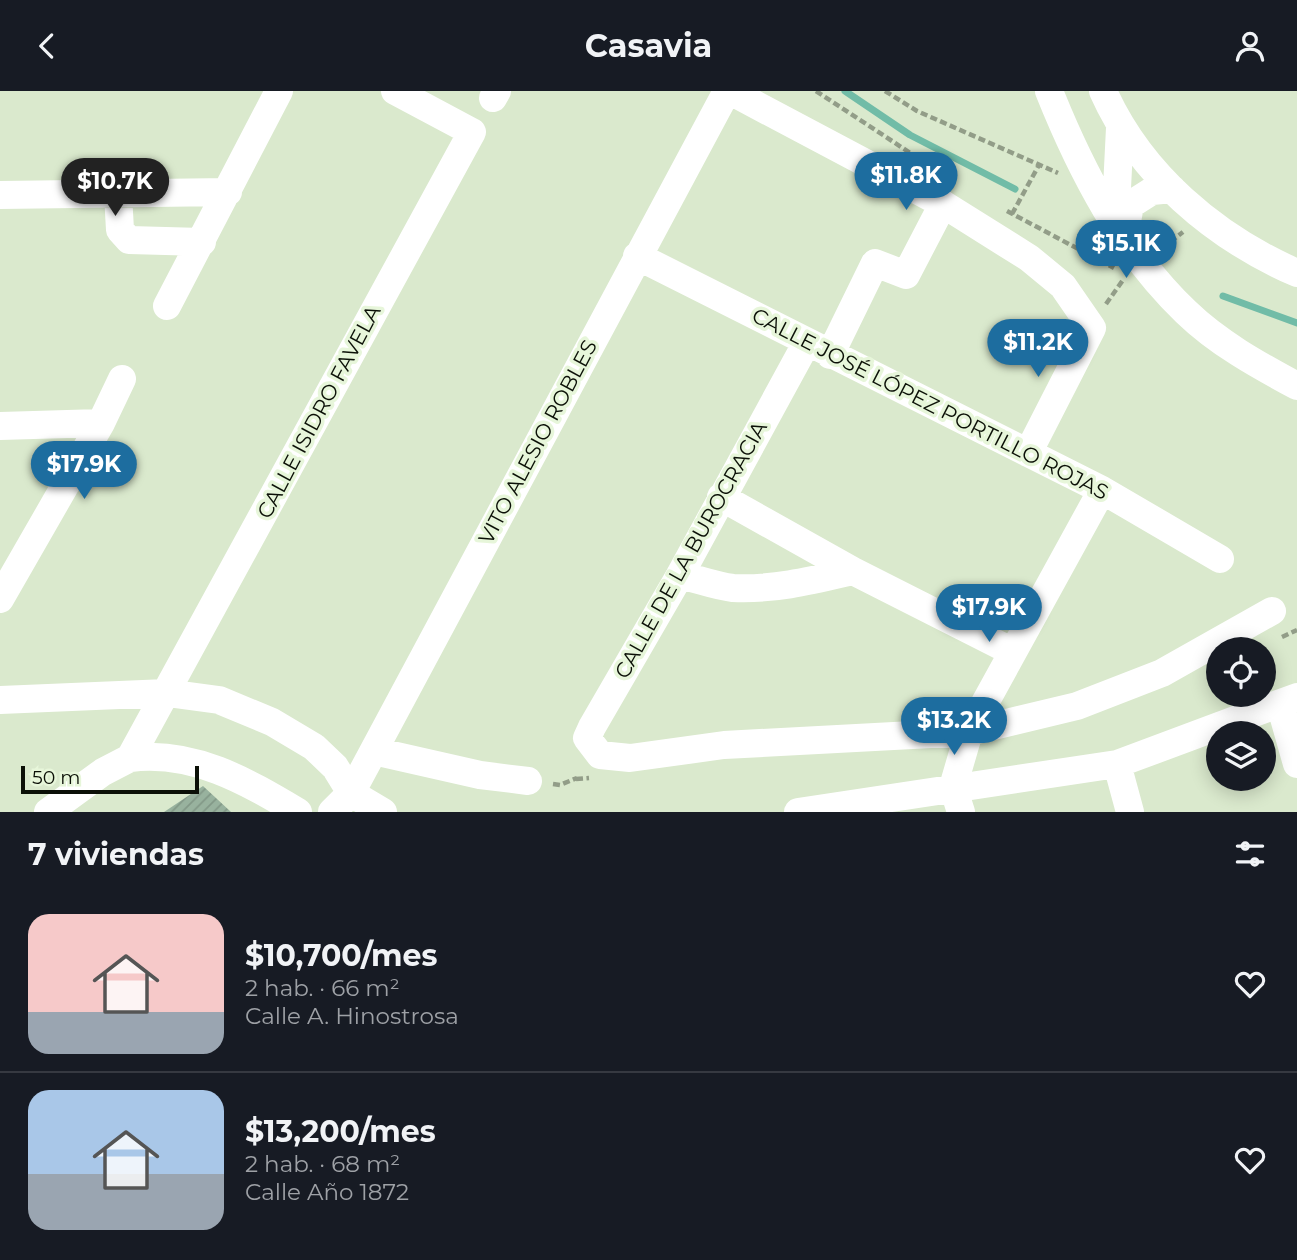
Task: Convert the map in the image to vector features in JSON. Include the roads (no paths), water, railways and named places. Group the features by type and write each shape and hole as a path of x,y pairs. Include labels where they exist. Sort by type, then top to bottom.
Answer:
{"street":[{"path":"167,306 279,91"},
{"name":"CALLE ISIDRO FAVELA","path":"130,758 472,132 395,91"},
{"path":"728,91 943,204 1029,258 1063,286 1092,328 1028,453"},
{"name":"VITO ALESIO ROBLES","path":"342,803 373,751 637,255 728,91"},
{"path":"1049,91 1072,149 1117,226 1135,268 1233,350 1297,386"},
{"path":"1104,91 1120,128 1172,189 1211,223 1259,257 1297,273"},
{"path":"1117,226 1120,128"},
{"path":"1117,226 1130,205 1152,191 1172,189"},
{"path":"0,195 228,192"},
{"path":"118,194 120,230 129,240 202,242"},
{"name":"CALLE DE LA BUROCRACIA","path":"943,204 906,275 875,263 721,496 680,575 587,739 600,755 630,758 724,744 970,732"},
{"name":"CALLE JOSÉ LÓPEZ PORTILLO ROJAS","path":"637,255 1102,490 1220,559"},
{"path":"0,599 101,423 122,379"},
{"path":"0,426 101,423"},
{"path":"957,799 970,732 1102,490"},
{"path":"721,496 853,571 1013,652"},
{"path":"680,575 731,587 761,588 790,585 853,571"},
{"path":"970,732 1077,706 1162,673 1272,611"},
{"path":"0,700 167,693 219,700 272,722 314,747 335,767 342,803 383,812"},
{"path":"798,812 957,799 1117,764 1289,700 1297,764"},
{"path":"373,751 469,772 528,781"},
{"path":"48,812 103,772 130,758 155,755 222,770 298,812"},
{"path":"1117,764 1130,812"}],"waterway":[{"path":"845,91 910,135 1015,189"},
{"path":"1223,296 1297,323"}]}
